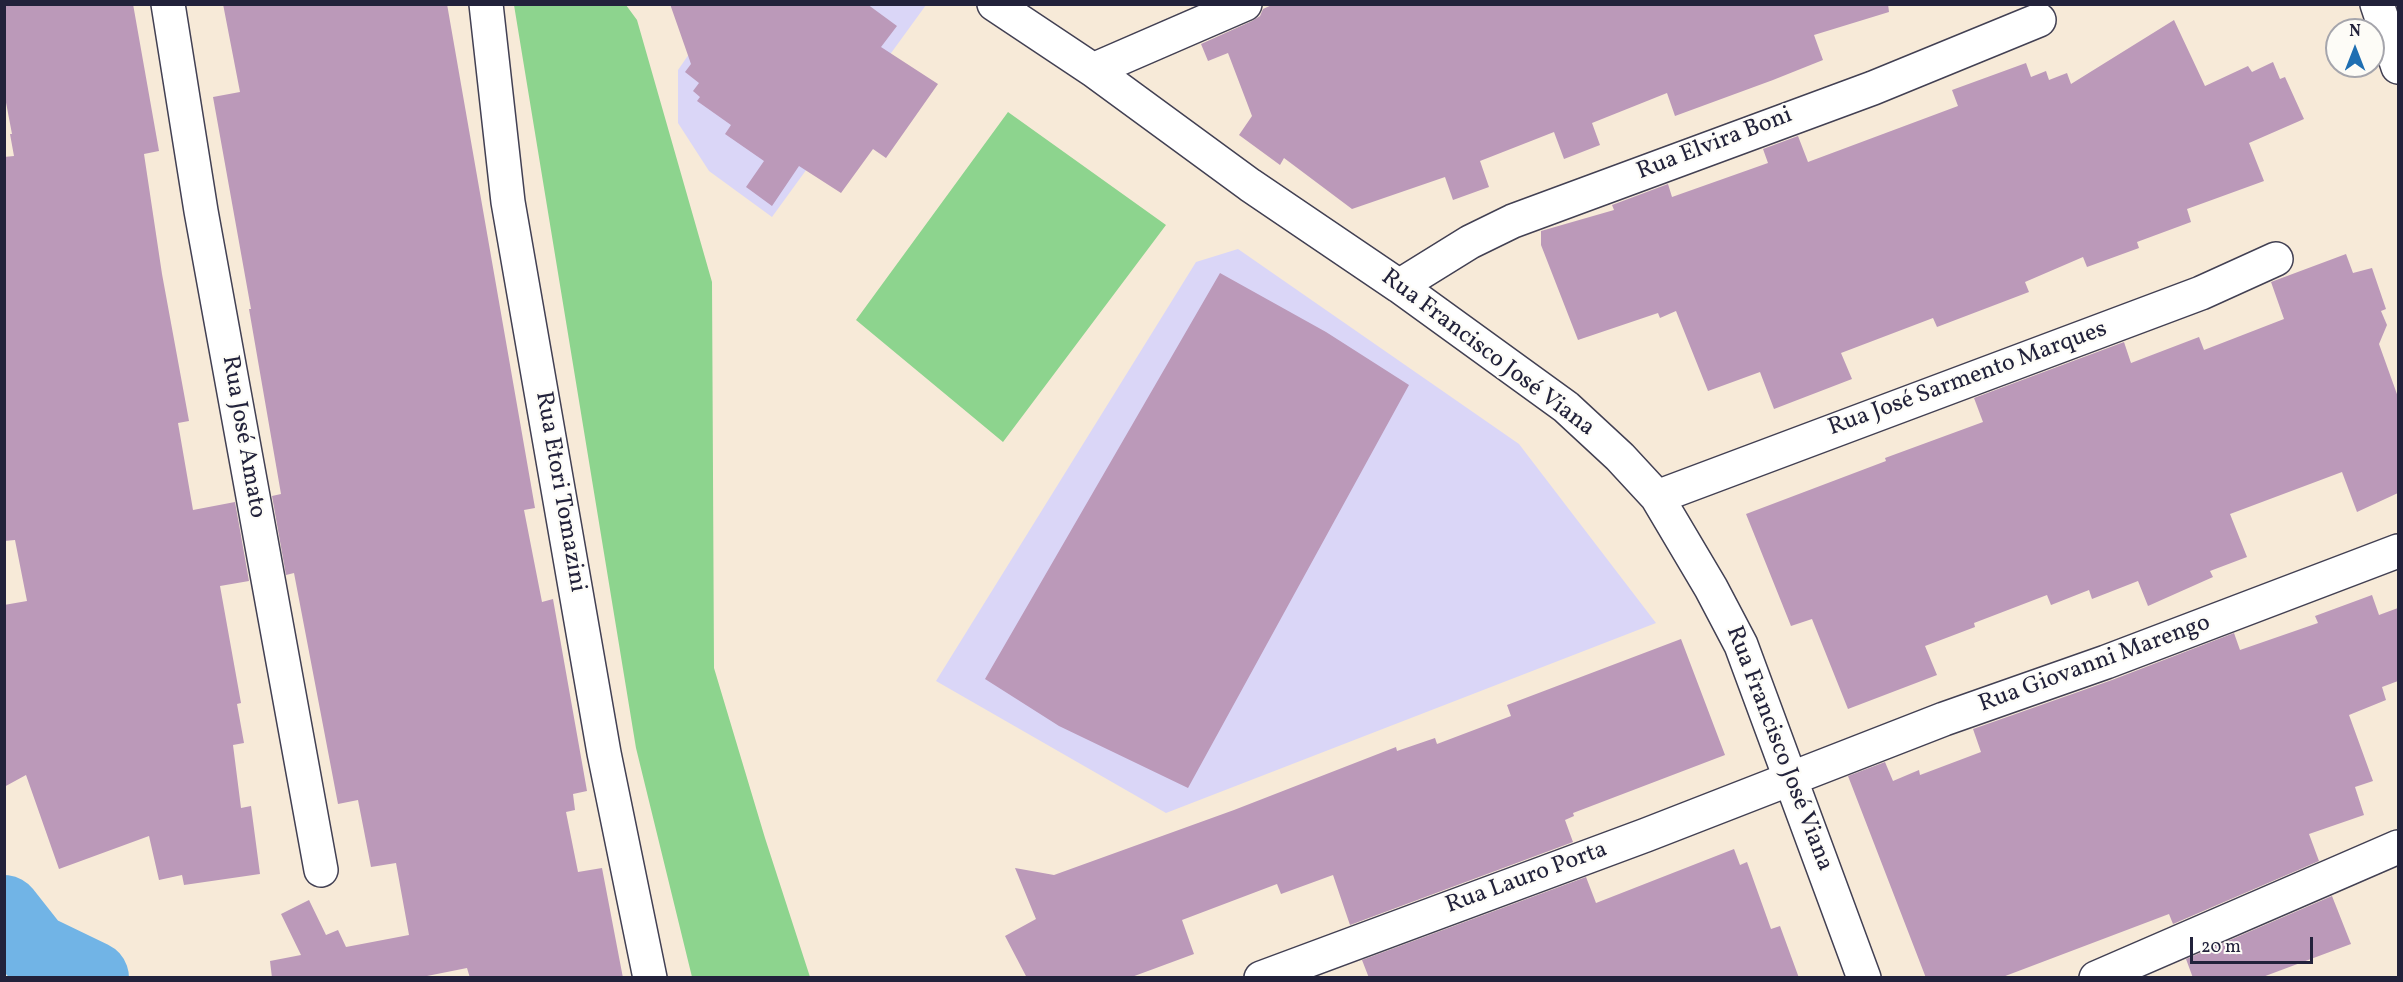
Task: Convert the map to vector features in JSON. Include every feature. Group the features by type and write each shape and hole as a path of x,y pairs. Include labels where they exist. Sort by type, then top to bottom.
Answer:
{"street":[{"name":"Rua José Amato","path":"168,4 201,211 321,870"},
{"name":"Rua Etori Tomazini","path":"486,4 508,202 604,753 650,978"},
{"name":"Rua Francisco José Viana","path":"994,4 1093,70 1250,185 1399,286 1566,407 1657,497 1712,588 1741,645 1864,978"},
{"path":"1093,70 1245,4"},
{"path":"2377,4 2398,67"},
{"name":"Rua Elvira Boni","path":"1399,286 1470,242 1513,221 1818,106 1873,88 2039,20"},
{"name":"Rua José Sarmento Marques","path":"1657,497 2201,293 2276,259"},
{"name":"Rua Giovanni Marengo","path":"1792,778 2398,551"},
{"name":"Rua Lauro Porta","path":"1261,978 1646,835 1792,778"},
{"path":"2096,978 2398,847"}],"shaded area":[{"path":"723,5 926,5 772,217 709,171 678,123 678,70"},
{"path":"1238,249 1519,444 1656,623 1166,813 936,681 1196,262"}],"green space":[{"path":"514,5 626,5 637,20 712,282 714,668 810,977 692,977 636,748"},
{"path":"1008,112 1166,225 1003,442 856,320"}],"building":[{"path":"4,4 133,4 159,151 144,154 162,274 189,421 178,423 193,510 235,502 249,581 220,586 241,703 237,704 244,743 233,745 241,808 251,806 260,874 184,885 182,875 159,880 149,836 59,869 26,775 4,787 4,605 27,601 15,540 4,541 4,157 14,156 4,92"},
{"path":"223,4 447,4 535,508 524,510 542,602 553,599 587,791 573,794 575,810 566,812 578,872 602,868 623,978 470,978 467,968 417,978 272,978 270,961 301,955 281,914 309,900 326,935 338,930 346,947 409,935 396,863 371,867 358,800 338,804 294,573 286,575 272,496 281,494 213,97 240,92"},
{"path":"670,4 867,4 897,26 881,47 938,84 886,158 873,149 841,193 799,166 772,206 746,187 764,161 725,134 731,125 697,101 700,97 693,91 699,83 685,72 691,64"},
{"path":"1274,4 1888,4 1889,12 1814,35 1823,60 1773,80 1675,116 1667,93 1592,123 1600,145 1564,159 1554,132 1480,161 1489,187 1453,200 1445,177 1352,209 1284,158 1280,165 1239,135 1252,116 1228,53 1208,61 1201,44 1252,21 1260,16 1263,9"},
{"path":"2174,20 2205,86 2248,66 2252,72 2273,62 2280,79 2285,77 2304,119 2249,143 2264,181 2187,209 2191,222 2137,242 2139,248 2087,267 2083,257 2025,282 2029,292 1937,327 1933,318 1841,353 1852,379 1774,409 1760,372 1708,391 1676,311 1660,318 1658,313 1578,340 1541,245 1541,231 1614,210 1612,205 1668,184 1672,197 1768,163 1763,149 1798,136 1808,162 1958,106 1952,90 2026,63 2031,77 2046,71 2049,80 2067,73 2071,84"},
{"path":"2346,254 2353,273 2372,268 2386,309 2381,311 2387,325 2379,344 2398,397 2398,493 2357,512 2342,472 2230,514 2247,557 2210,571 2213,577 2148,606 2138,581 2092,599 2089,590 2051,605 2047,595 1974,623 1975,627 1925,646 1937,675 1848,709 1812,619 1791,626 1746,514 1886,461 1885,458 1983,422 1974,398 2124,342 2131,363 2199,337 2204,350 2284,319 2271,282"},
{"path":"1220,273 1326,332 1409,385 1188,788 1059,726 985,679"},
{"path":"2372,595 2379,615 2398,608 2398,681 2382,687 2386,700 2349,715 2373,781 2355,787 2364,815 2309,834 2319,861 2173,924 2169,914 2000,978 1926,978 1848,776 1885,762 1893,781 1919,770 1920,775 1981,752 1973,729 2112,680 2234,633 2240,650 2318,623 2315,616"},
{"path":"1681,639 1725,755 1573,813 1574,816 1565,820 1573,842 1350,925 1333,875 1281,894 1277,884 1182,920 1194,954 1129,978 1027,978 1005,936 1036,919 1015,868 1054,875 1234,810 1396,747 1397,751 1435,738 1437,744 1511,716 1507,705"},
{"path":"1734,849 1740,865 1747,862 1771,929 1780,926 1799,978 1369,978 1362,960 1586,877 1596,903"},
{"path":"2332,896 2351,944 2260,978 2193,978 2186,959"}],"waterway":[{"path":"4,912 34,950 92,978"}]}
